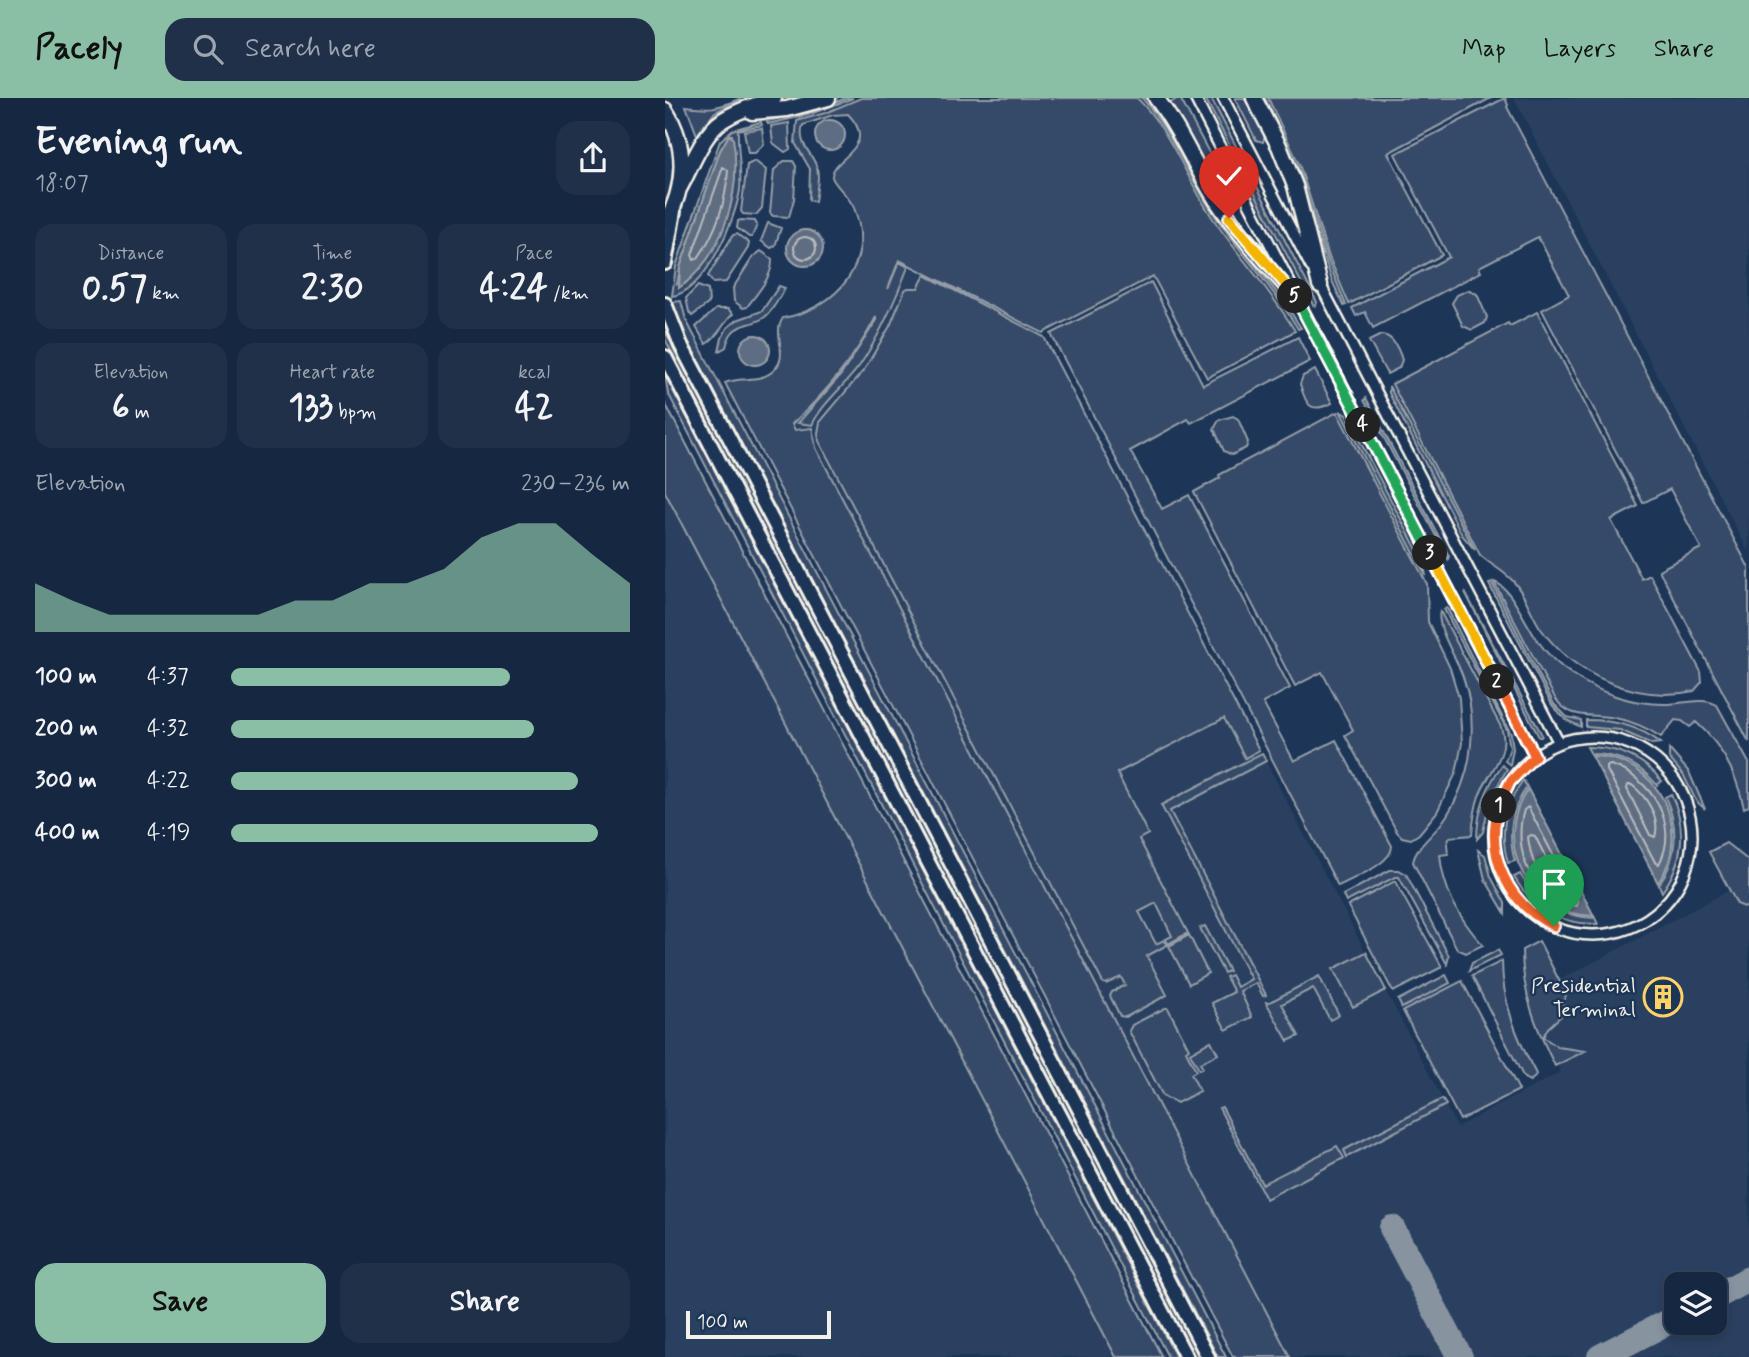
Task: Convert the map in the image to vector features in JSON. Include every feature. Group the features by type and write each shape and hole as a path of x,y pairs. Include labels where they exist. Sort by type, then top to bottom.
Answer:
{"main road":[{"path":"665,223 716,126 773,98"},
{"path":"740,113 787,109 828,98"},
{"path":"1156,98 1177,128 1206,183 1229,218 1297,298"},
{"path":"1254,98 1279,146 1295,186 1320,285"},
{"path":"665,110 681,152 678,195"}],"street":[{"path":"1195,98 1535,756"},
{"path":"1223,98 1559,743"},
{"path":"665,262 678,195"},
{"path":"665,304 681,345 1208,1357"},
{"path":"665,357 1186,1357"},
{"path":"1598,737 1618,740 1637,748 1662,766 1676,782 1685,800 1692,830 1686,871 1663,905 1639,923 1609,933 1568,931 1540,919 1524,906 1501,871 1496,851 1495,821 1501,801 1510,782 1535,756 1559,743 1577,738 1598,737"}],"shaded area":[{"path":"846,98 853,98 808,115 768,124 767,121 807,113"},
{"path":"861,98 1137,98 1169,140 1212,217 1276,301 1295,331 1207,378 1153,276 1043,333 899,260 888,289 899,262 908,267 887,317 860,365 822,409 812,425 798,423 841,375 876,317 839,374 792,424 795,430 812,428 816,448 1290,1357 1233,1357 725,383 762,377 773,371 780,358 779,331 783,318 802,313 835,293 847,280 855,264 860,247 854,208 832,177 833,170 857,144 857,126 848,114 833,115 803,125 803,143 818,172 815,202 809,200 810,169 795,143 797,121"},
{"path":"1142,98 1146,98 1167,125 1217,214 1301,328 1298,329 1215,216 1163,126"},
{"path":"1178,98 1214,162 1212,168 1205,166 1182,122 1169,104"},
{"path":"1205,98 1211,98 1317,302 1316,306 1313,305"},
{"path":"1235,98 1245,98 1265,135 1263,142 1256,140"},
{"path":"1262,98 1265,98 1297,165 1327,258 1346,305 1344,306 1332,281 1301,185"},
{"path":"1268,98 1491,98 1388,153 1442,255 1349,304 1329,257 1299,164"},
{"path":"1505,98 1507,107 1749,568 1749,742 1659,570 1701,548 1670,489 1643,503 1542,310 1569,295 1538,237 1479,267 1481,272 1373,328 1365,312 1356,316 1352,308 1449,257 1395,154"},
{"path":"1514,98 1749,98 1749,553"},
{"path":"739,99 715,112 697,135 686,106 713,107"},
{"path":"761,122 762,125 738,130 740,190 732,219 717,253 696,282 672,296 676,266 720,141 732,130","holes":["729,135 732,135 735,177 727,216 710,251 698,268 685,284 677,284 720,151"]},
{"path":"789,123 790,149 785,152 773,143 771,126"},
{"path":"762,128 764,144 755,153 748,153 744,131"},
{"path":"755,161 766,170 762,208 756,215 743,214 741,211 747,165"},
{"path":"784,161 793,161 796,166 794,199 789,217 773,216 770,213 774,170"},
{"path":"738,221 755,221 757,225 752,237 737,228"},
{"path":"768,223 781,228 775,246 771,248 761,241"},
{"path":"737,234 749,243 748,248 726,282 713,283 708,276 733,235"},
{"path":"761,251 772,259 772,266 760,290 747,307 743,308 734,301 733,288 753,257"},
{"path":"899,262 1044,337 1457,1127 1561,1072 1542,1036 1535,993 1749,880 1749,1357 1281,1357 794,425 830,389 853,360 876,321"},
{"path":"925,275 1044,337 1259,750 1245,758 1224,718 1117,773 1148,834 1139,839 1188,933 1168,944 1166,939 1172,936 1156,903 1139,912 1156,944 1164,940 1167,945 1147,956 1167,995 1126,1017 1120,1016 1110,996 1125,985 1121,977 1103,983 819,441 820,422 864,370 890,326 905,290 918,288"},
{"path":"1151,282 1203,385 1298,337 1310,361 1191,423 1188,419 1130,451 1162,509 1189,495 1290,688 1263,703 1294,761 1336,740 1392,846 1386,859 1362,875 1338,886 1051,334"},
{"path":"698,286 708,290 709,303 692,316 686,298"},
{"path":"779,286 785,288 768,314 759,321 736,329 726,347 719,351 727,328 737,320 762,311"},
{"path":"1468,290 1477,294 1487,317 1485,323 1472,330 1463,326 1452,303 1457,295"},
{"path":"681,301 686,320 1226,1357 1218,1357 678,322 673,302"},
{"path":"716,309 728,309 733,314 706,344 696,327"},
{"path":"1537,312 1638,506 1611,520 1642,579 1650,575 1701,672 1702,682 1694,691 1672,694 1630,689 1589,672 1555,646 1541,629 1514,582 1480,555 1392,384 1508,323 1510,326"},
{"path":"665,331 1200,1357 1195,1357 665,339"},
{"path":"1381,335 1392,340 1402,360 1399,368 1387,374 1369,341"},
{"path":"1315,370 1332,403 1319,408 1307,402 1300,384 1303,376"},
{"path":"665,376 1176,1357 1168,1357 668,393"},
{"path":"1389,386 1475,550 1462,535 1389,393"},
{"path":"1366,398 1449,556 1448,559 1364,400"},
{"path":"665,403 1162,1357 1116,1357 665,492"},
{"path":"1340,411 1346,415 1423,561 1426,576"},
{"path":"1337,412 1427,584 1428,622 1450,668 1459,698 1462,743 1456,773 1437,812 1419,834 1411,839 1402,837 1397,832 1345,735 1353,730 1322,672 1295,686 1194,492 1220,478 1219,475"},
{"path":"1233,416 1238,419 1248,442 1246,448 1232,455 1224,451 1214,429 1219,420"},
{"path":"667,495 1119,1357 665,1357"},
{"path":"1494,582 1512,598 1549,655 1583,681 1605,692 1640,702 1670,704 1705,701 1717,705 1749,763 1749,806 1744,808 1733,772 1721,751 1696,722 1690,727 1675,720 1661,737 1627,721 1582,715 1561,705"},
{"path":"1492,583 1554,704 1567,717 1581,720 1581,727 1566,720 1552,705 1489,584"},
{"path":"1465,592 1542,735 1541,737 1539,737"},
{"path":"1447,608 1511,734 1513,749 1510,765 1505,761 1510,748 1507,730 1444,609"},
{"path":"1440,611 1501,727 1503,737 1501,754 1479,796 1472,835 1450,837 1447,844 1448,854 1440,855 1445,880 1454,903 1483,945 1466,953 1457,949 1413,862 1417,851 1441,824 1457,796 1468,765 1471,744 1472,720 1468,696 1461,672 1441,626"},
{"path":"1586,720 1625,725 1644,732 1661,743 1652,744 1620,730 1586,727"},
{"path":"1587,747 1609,749 1629,755 1662,781 1657,785 1636,766 1610,756 1591,754"},
{"path":"1669,749 1689,772 1705,809 1696,801 1684,776 1669,758"},
{"path":"1262,753 1266,761 1170,811 1266,995 1263,996 1256,983 1240,991 1252,1017 1226,1030 1212,1003 1234,992 1226,977 1231,975 1237,987 1251,979 1161,805"},
{"path":"1502,765 1507,769 1490,799 1483,832 1477,839 1483,800"},
{"path":"1523,780 1527,787 1517,804 1511,832 1515,861 1508,863 1504,841 1505,820 1512,799"},
{"path":"1671,794 1679,819 1681,844 1675,869 1662,892 1659,885 1673,853 1673,819 1665,797"},
{"path":"1726,843 1749,861 1749,909 1737,904 1709,852"},
{"path":"1478,850 1485,855 1491,877 1505,903 1505,913 1485,879"},
{"path":"1390,870 1399,870 1406,874 1449,956 1447,964 1399,877 1346,902 1343,895"},
{"path":"1520,874 1534,893 1551,906 1572,915 1595,918 1598,924 1560,918 1539,906 1514,877"},
{"path":"1395,881 1442,967 1393,992 1348,906"},
{"path":"1205,926 1229,971 1224,973 1200,928"},
{"path":"1189,935 1208,973 1189,984 1169,946"},
{"path":"1539,941 1566,994 1561,1016 1543,1037 1558,1047 1585,1051 1555,1066 1536,1024 1524,981 1522,950"},
{"path":"1498,950 1501,955 1469,971 1472,963"},
{"path":"1366,952 1386,990 1353,1007 1333,969"},
{"path":"1502,961 1505,991 1512,1019 1536,1074 1530,1081 1524,1078 1472,976"},
{"path":"1446,975 1450,983 1402,1008 1398,1000"},
{"path":"1319,976 1339,1015 1330,1020 1313,988 1282,1004 1299,1036 1288,1041 1266,1002"},
{"path":"1462,981 1519,1090 1460,1120 1403,1011"},
{"path":"1168,1008 1189,1049 1186,1051 1196,1071 1191,1074 1200,1091 1177,1103 1163,1096 1129,1031 1132,1025"},
{"path":"1211,1041 1218,1054 1200,1063 1203,1068 1199,1070 1190,1053"},
{"path":"1442,1099 1446,1105 1347,1157 1344,1150"},
{"path":"1222,1107 1262,1184 1337,1146 1344,1158 1266,1199 1219,1108"}],"water":[{"path":"830,120 841,124 845,135 841,146 830,150 819,146 815,135 819,124"},
{"path":"729,135 733,138 735,179 726,221 708,259 695,275 679,288 680,268 720,151"},
{"path":"805,230 818,235 823,248 818,261 805,266 792,261 787,248 792,235"},
{"path":"755,335 766,339 770,350 766,361 755,365 744,361 740,350 744,339"},
{"path":"1592,756 1615,759 1635,768 1651,782 1663,800 1671,820 1672,841 1668,862 1658,883"},
{"path":"1528,789 1594,916 1571,913 1551,904 1535,890 1522,872 1515,852 1513,831 1517,810"}],"taxiway":[{"path":"1392,1228 1460,1357"},
{"path":"1727,1291 1749,1279"},
{"path":"1600,1357 1664,1324"}],"place":[{"name":"Presidential Terminal","path":"1663,997"}],"route":[{"path":"1229,218 1297,298 1535,756 1516,774 1505,791 1497,810 1494,841 1498,862 1511,890 1531,912 1554,926"}]}
